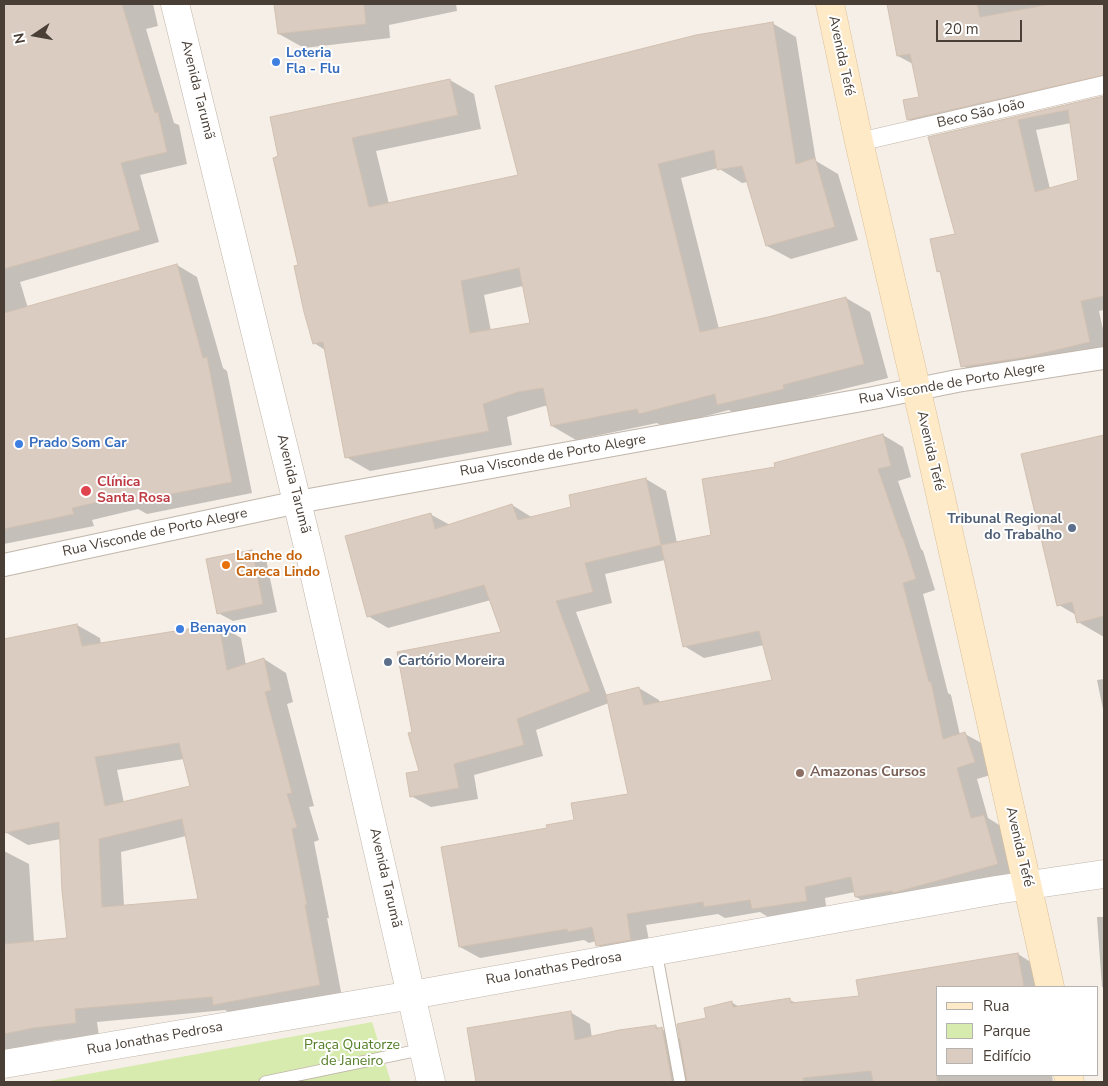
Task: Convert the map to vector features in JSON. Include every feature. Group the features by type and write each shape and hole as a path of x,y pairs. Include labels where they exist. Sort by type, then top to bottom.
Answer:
{"main road":[{"name":"Avenida Tefé","path":"830,4 859,142 1050,986"}],"street":[{"name":"Avenida Tarumã","path":"176,4 298,502 431,1082"},
{"name":"Beco São João","path":"859,142 1104,86"},
{"name":"Rua Visconde de Porto Alegre","path":"4,565 298,502 873,398 916,388 1104,358"},
{"name":"Rua Jonathas Pedrosa","path":"4,1064 1104,874"}],"lane":[{"path":"656,950 680,1082"},
{"path":"265,1082 424,1049"}],"green space":[{"name":"Praça Quatorze de Janeiro","path":"372,1022 391,1082 44,1082"}],"building":[{"path":"4,4 122,4 155,113 158,112 167,152 121,163 140,230 4,269"},
{"path":"274,4 364,4 366,24 278,34"},
{"path":"887,4 977,4 980,17 1051,4 1104,4 1104,75 907,120 903,100 919,97 910,54 897,56"},
{"path":"773,22 796,164 815,158 835,227 766,246 742,166 717,170 714,150 658,164 700,332 846,297 864,364 783,385 784,389 717,405 715,394 639,414 637,409 551,426 543,388 518,392 483,404 489,431 345,458 323,342 313,344 304,312 294,266 298,265 273,158 278,156 270,117 450,79 458,115 352,138 369,207 518,175 495,86 696,35","holes":["519,268 530,323 470,333 461,281"]},
{"path":"1104,96 1104,296 1081,301 1090,342 1027,357 961,367 940,271 937,272 930,239 955,234 928,137","holes":["1068,110 1078,180 1035,192 1018,120"]},
{"path":"177,264 203,358 207,357 232,482 126,503 124,496 72,508 74,514 4,529 4,313"},
{"path":"883,434 891,466 878,469 916,579 903,583 929,682 931,682 943,739 965,732 975,762 957,768 971,818 984,815 998,864 893,893 892,891 855,897 851,877 805,887 807,901 752,909 750,900 704,907 703,902 627,914 631,940 596,946 592,927 568,932 567,929 459,947 441,847 547,828 546,825 574,820 571,803 628,794 606,695 639,687 644,705 772,680 759,631 683,647 661,545 711,535 702,479 775,467 774,463"},
{"name":"Tribunal Regional do Trabalho","path":"1104,435 1104,616 1077,623 1072,602 1057,606 1021,454"},
{"path":"646,478 661,545 585,563 593,592 556,601 590,691 517,719 524,745 454,764 459,788 410,797 406,773 419,771 408,733 412,732 397,652 501,632 484,585 367,617 345,536 431,513 435,529 512,504 518,520 571,507 569,495"},
{"path":"252,550 263,604 217,614 206,559"},
{"path":"77,624 82,646 219,624 227,670 264,658 271,690 265,692 292,793 287,794 297,827 292,829 320,985 213,1005 212,997 75,1009 76,1023 33,1028 4,1034 4,944 67,938 62,891 59,822 4,833 4,639","holes":["179,743 190,786 105,806 95,757","182,819 198,899 102,907 99,839"]},
{"path":"1018,953 1024,986 936,986 937,1082 873,1082 871,1071 803,1078 804,1082 687,1082 677,1024 706,1018 704,1008 732,1001 733,1007 790,998 791,1003 859,996 856,980"},
{"path":"571,1011 575,1040 619,1030 656,1025 656,1029 662,1027 672,1082 476,1082 467,1028"}],"place":[{"name":"Loteria Fla - Flu","path":"276,62"},
{"name":"Prado Som Car","path":"19,444"},
{"name":"Clínica Santa Rosa","path":"86,491"},
{"name":"Tribunal Regional do Trabalho","path":"1072,528"},
{"name":"Lanche do Careca Lindo","path":"226,565"},
{"name":"Benayon","path":"180,629"},
{"name":"Cartório Moreira","path":"388,662"},
{"name":"Amazonas Cursos","path":"800,773"}]}
